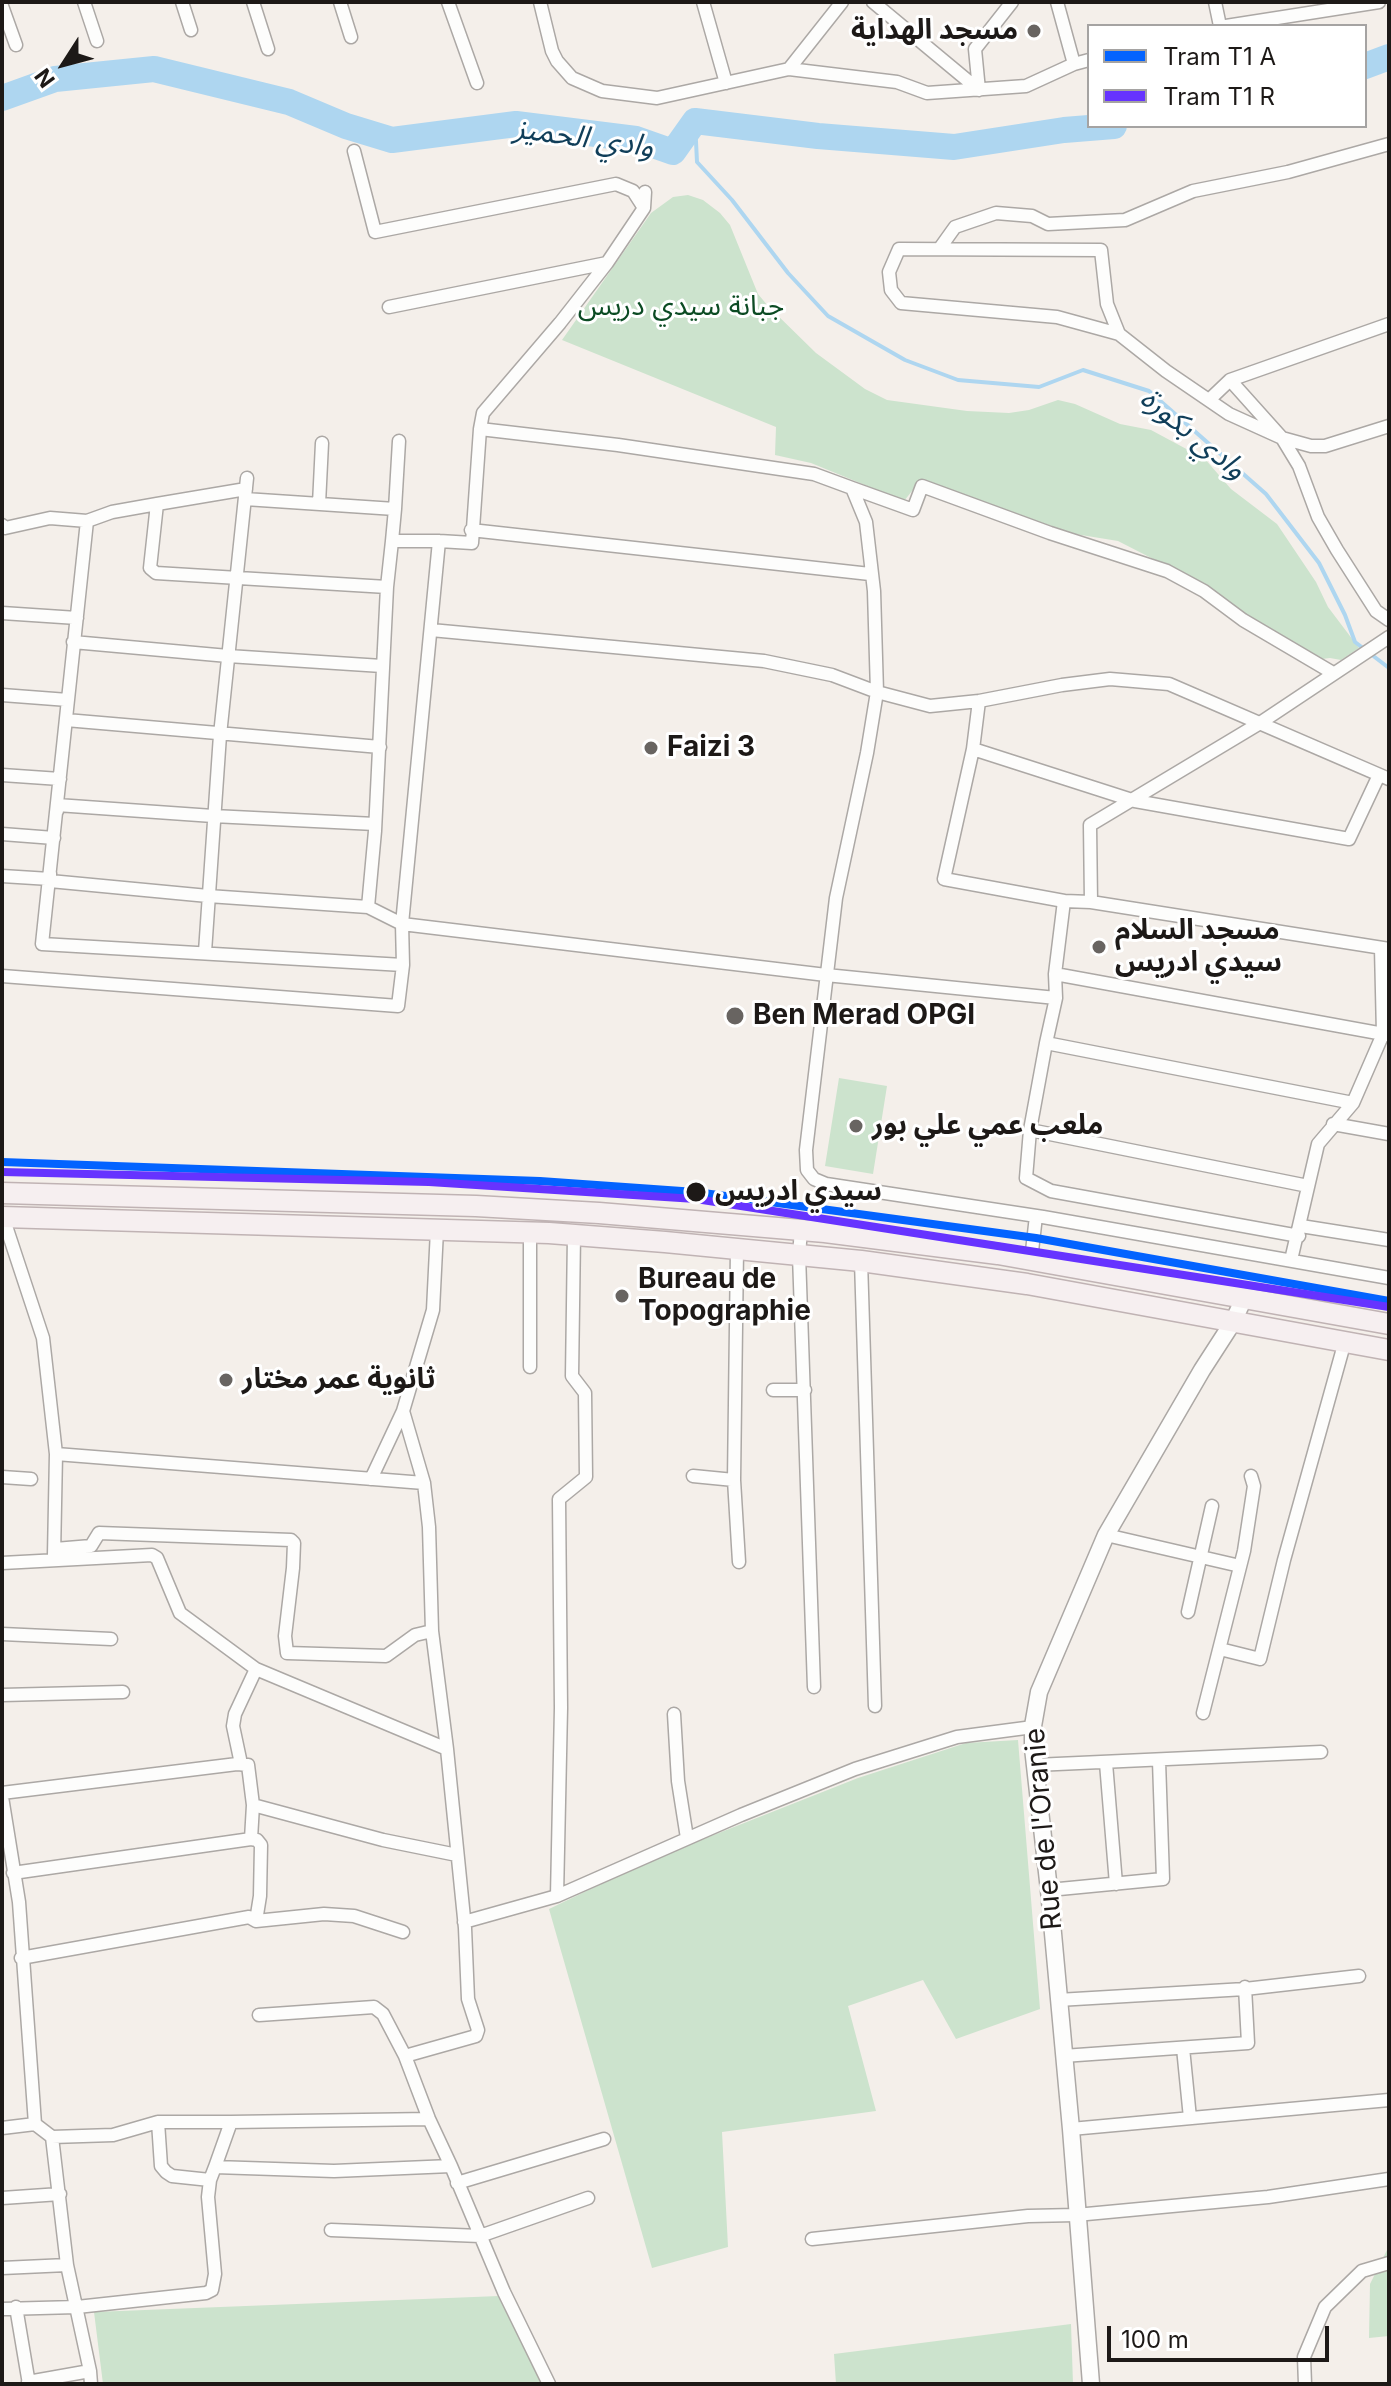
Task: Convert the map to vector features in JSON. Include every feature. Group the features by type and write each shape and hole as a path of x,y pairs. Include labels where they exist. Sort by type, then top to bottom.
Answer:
{"main road":[{"path":"2,1193 476,1206 801,1230 1031,1260 1389,1324"},
{"path":"2,1217 530,1232 737,1249 861,1261 1027,1284 1389,1350"}],"street":[{"path":"84,2 97,41"},
{"path":"182,2 191,30"},
{"path":"253,2 268,49"},
{"path":"340,2 351,37"},
{"path":"448,2 477,83"},
{"path":"540,2 552,51 572,78 592,89 657,98 789,69 897,82 927,93 1026,86 1087,61"},
{"path":"703,2 726,83"},
{"path":"789,69 842,2"},
{"path":"873,2 979,90"},
{"path":"979,90 975,49 1012,2"},
{"path":"1057,2 1074,64"},
{"path":"1215,2 1222,24"},
{"path":"1236,24 1379,2"},
{"path":"2,6 16,45"},
{"path":"940,248 955,227 996,213 1032,216 1048,224 1125,220 1193,191 1288,172 1389,144"},
{"path":"354,151 375,232 616,184 633,191 644,208"},
{"path":"392,541 472,543 483,413 607,263 644,208 645,192"},
{"path":"1119,334 1107,304 1101,250 899,249 889,272 891,290 901,303 1057,317 1119,334 1229,414 1282,438 1311,446 1325,446 1389,426"},
{"path":"389,307 607,263"},
{"path":"1209,400 1230,380 1389,324"},
{"path":"1230,380 1282,438 1299,466 1318,517 1337,550 1376,611 1389,620"},
{"path":"480,429 618,445 814,474 913,510 922,486 1050,533 1167,571 1333,673"},
{"path":"368,907 399,441"},
{"path":"319,504 322,443"},
{"path":"852,488 866,522 874,591 877,692 836,898 806,1150 807,1170 814,1179 826,1184 1040,1216 1389,1278"},
{"path":"2,525 5,528 50,518 87,521 112,512 246,489 319,504 395,509"},
{"path":"205,952 220,735 246,489"},
{"path":"157,504 150,568 163,574 387,587"},
{"path":"50,879 87,521"},
{"path":"471,530 870,574"},
{"path":"2,976 398,1006 403,965 402,924 439,541"},
{"path":"2,613 77,618"},
{"path":"431,630 764,661 832,675 877,692 930,706 1110,679 1169,684 1384,777 1349,839 1135,801 973,749"},
{"path":"1091,902 1090,825 1135,801 1260,723 1389,637"},
{"path":"73,642 382,666"},
{"path":"2,695 68,700"},
{"path":"979,701 973,749 944,879 1064,901 1091,902 1385,948 1386,1034 1353,1103 1318,1144 1291,1260"},
{"path":"66,720 380,747"},
{"path":"2,775 60,779"},
{"path":"57,805 42,944 403,965"},
{"path":"57,805 375,824"},
{"path":"2,834 54,838"},
{"path":"2,876 208,896 368,907 402,924 826,975 1056,998"},
{"path":"1064,901 1055,974 1056,998 1030,1130 1026,1178 1051,1191 1300,1231 1389,1240"},
{"path":"1055,974 1386,1034"},
{"path":"1046,1043 1353,1103"},
{"path":"1333,1124 1389,1134"},
{"path":"1030,1130 1308,1186"},
{"path":"1031,1260 1040,1216 1051,1191"},
{"path":"2,1217 43,1338 56,1454 54,1554"},
{"path":"371,1479 403,1411 433,1310 437,1230"},
{"path":"801,1230 799,1255 814,1687"},
{"path":"530,1232 530,1367"},
{"path":"557,1896 561,1708 559,1499 586,1477 585,1393 572,1376 574,1235"},
{"path":"737,1249 734,1480 739,1562"},
{"path":"861,1261 875,1706"},
{"name":"Rue de l'Oranie","path":"1091,2384 1071,2129 1033,1727 1039,1692 1106,1535 1233,1322 1244,1298"},
{"path":"1220,1649 1260,1659 1345,1341"},
{"path":"773,1390 805,1390"},
{"path":"403,1411 424,1483 429,1527 432,1631 464,1922 468,1999 478,2030 476,2036 405,2056"},
{"path":"56,1454 424,1483"},
{"path":"693,1476 734,1480"},
{"path":"1203,1713 1240,1566 1254,1486 1251,1476"},
{"path":"2,1477 31,1479"},
{"path":"1188,1612 1212,1506"},
{"path":"2,1563 91,1546 99,1533 291,1540 294,1543 285,1636 287,1653 386,1656 415,1635 432,1631"},
{"path":"1106,1535 1240,1566"},
{"path":"54,1554 152,1555 157,1558 180,1613 256,1669 447,1749"},
{"path":"2,1634 111,1639"},
{"path":"237,1764 240,1759 233,1726 235,1714 256,1669"},
{"path":"2,1695 123,1692"},
{"path":"674,1714 678,1781 687,1838"},
{"path":"464,1922 557,1896 855,1769 957,1737 1033,1727"},
{"path":"1035,1765 1321,1752"},
{"path":"1049,1890 1163,1879 1159,1761"},
{"path":"1106,1763 1116,1884"},
{"path":"35,2124 19,1902 2,1795 248,1765 253,1805 251,1839"},
{"path":"253,1805 383,1840 457,1855"},
{"path":"13,1873 257,1840 261,1845 256,1921"},
{"path":"2,1900 19,1902"},
{"path":"21,1958 249,1917 256,1921 324,1914 354,1916 403,1932"},
{"path":"1058,2000 1245,1988 1359,1976"},
{"path":"1063,2056 1248,2043 1245,1988"},
{"path":"259,2015 374,2007 383,2014 405,2056 504,2292 549,2384"},
{"path":"1183,2048 1190,2118"},
{"path":"1071,2129 1389,2100"},
{"path":"2,2128 35,2124 52,2137 113,2135 158,2122 429,2119"},
{"path":"158,2122 161,2166 166,2172 172,2176 210,2180"},
{"path":"2,2309 77,2307 212,2290 215,2274 208,2197 210,2180 231,2122"},
{"path":"16,2307 28,2383 91,2378 67,2265 52,2137"},
{"path":"457,2183 604,2139"},
{"path":"215,2167 334,2171 451,2166"},
{"path":"812,2239 1028,2216 1076,2215 1268,2197 1389,2179"},
{"path":"2,2198 60,2194"},
{"path":"331,2230 480,2236 588,2198"},
{"path":"1305,2384 1304,2357 1325,2307 1362,2271 1389,2263"},
{"path":"2,2268 67,2265"}],"green space":[{"name":"جبانة سيدي دريس","path":"688,195 703,200 730,225 758,294 768,306 816,353 865,389 887,400 967,411 1009,413 1058,400 1075,404 1120,424 1151,430 1205,459 1231,489 1277,524 1316,582 1328,607 1359,648 1341,660 1314,660 1202,584 1118,541 1075,534 920,481 904,501 811,463 775,455 776,427 562,340 651,213 673,197"},
{"name":"ملعب عمي علي بور","path":"839,1078 887,1086 873,1174 825,1166"},
{"path":"1018,1740 1040,2009 956,2039 923,1980 848,2006 876,2111 722,2132 728,2247 652,2268 549,1909 653,1859 858,1778 966,1743"},
{"path":"1389,2246 1389,2336 1369,2338 1370,2284"},
{"path":"499,2296 544,2384 103,2384 94,2312"},
{"path":"1071,2324 1073,2384 836,2384 834,2354"}],"waterway":[{"name":"وادي الحميز","path":"1367,65 1389,57"},
{"name":"وادي الحميز","path":"2,98 55,79 154,69 289,102 346,126 392,140 516,124 636,139 673,152 695,121 818,136 954,147 1089,128"},
{"name":"وادي بكورة","path":"695,121 697,162 732,200 788,273 828,316 905,360 958,380 1039,387 1083,370 1149,391 1266,494 1319,563 1355,642 1389,668"}],"transit line":[{"path":"2,1162 540,1181 696,1192 1036,1238 1389,1301"},
{"path":"2,1172 429,1182 696,1199 1389,1307"}],"place":[{"name":"مسجد الهداية","path":"1034,31"},
{"name":"Faizi 3","path":"651,748"},
{"name":"مسجد السلام سيدي ادريس","path":"1099,947"},
{"name":"Ben Merad OPGI","path":"735,1016"},
{"name":"ملعب عمي علي بور","path":"856,1126"},
{"name":"سيدي ادريس","path":"696,1192"},
{"name":"Bureau de Topographie","path":"622,1296"},
{"name":"ثانوية عمر مختار","path":"226,1380"}]}
